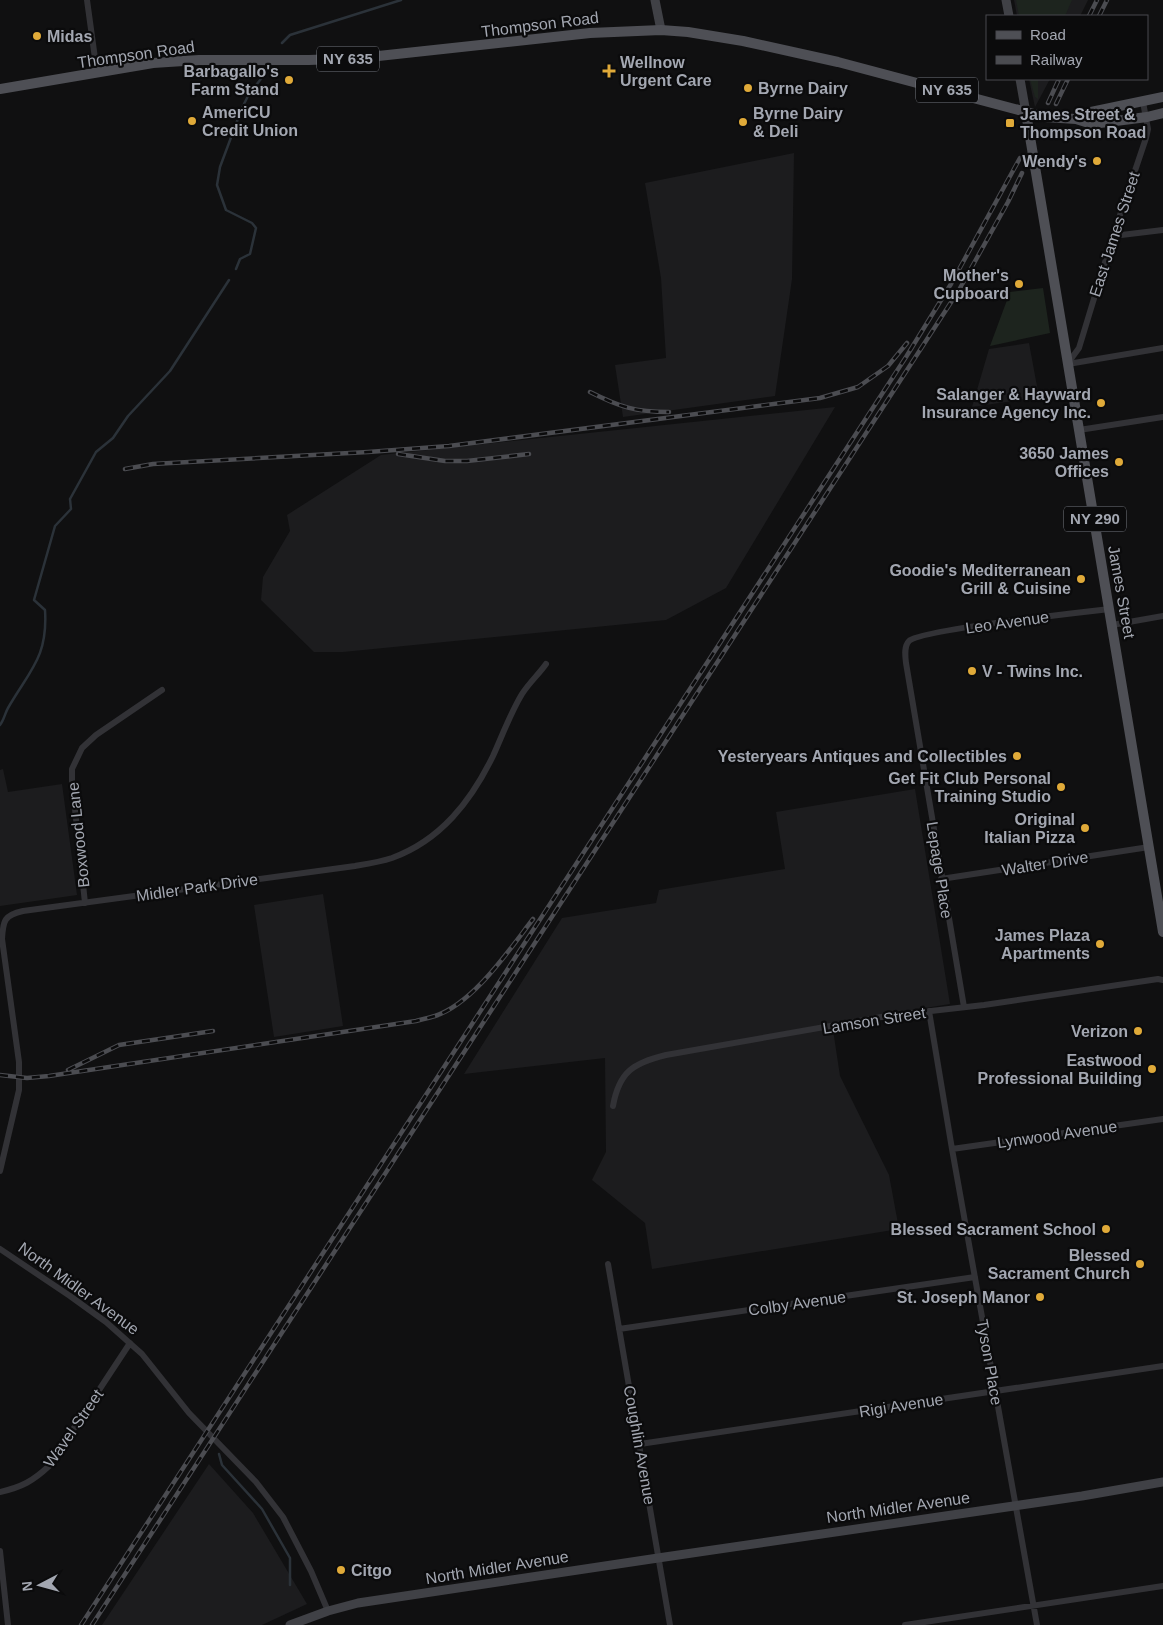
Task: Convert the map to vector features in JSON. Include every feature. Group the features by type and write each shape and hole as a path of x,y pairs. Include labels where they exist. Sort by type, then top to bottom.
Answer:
{"main road":[{"path":"655,0 661,30"},
{"path":"1006,0 1009,15"},
{"name":"Thompson Road","path":"0,90 153,63 199,60 360,58 590,33 661,30 743,41 838,62 1045,117 1076,119 1092,124 1147,117 1163,113"},
{"name":"James Street","path":"1020,80 1149,847 1158,877 1163,932"},
{"name":"Thompson Road","path":"1076,119 1091,112 1163,97"},
{"name":"North Midler Avenue","path":"328,1611 366,1602 1016,1506 1163,1482"},
{"path":"290,1625 328,1611"}],"street":[{"path":"87,0 97,73"},
{"name":"East James Street","path":"1068,364 1079,348 1148,129 1144,102"},
{"path":"1113,236 1163,230"},
{"path":"1068,364 1163,348"},
{"path":"1079,430 1163,417"},
{"name":"Leo Avenue","path":"907,644 913,638 951,630 1109,609"},
{"path":"1112,624 1163,616"},
{"name":"Lepage Place","path":"907,644 905,650 906,663 964,1007"},
{"name":"Midler Park Drive","path":"0,1171 19,1090 20,1078 2,938 3,923 7,917 23,911 354,866 390,858 409,850 444,826 467,802 491,759 522,694 546,664"},
{"name":"Boxwood Lane","path":"85,903 72,769 82,748 96,735 162,690"},
{"name":"Walter Drive","path":"941,879 1149,847"},
{"name":"Lamson Street","path":"613,1106 616,1090 623,1076 649,1059 666,1055 887,1016 1158,979 1163,980"},
{"name":"Tyson Place","path":"929,1011 1037,1625"},
{"name":"Lynwood Avenue","path":"952,1149 1163,1119"},
{"name":"North Midler Avenue","path":"0,1249 78,1301 106,1322 142,1354 189,1413 256,1482 278,1511 310,1571 328,1611"},
{"name":"Coughlin Avenue","path":"608,1264 670,1625"},
{"name":"Colby Avenue","path":"619,1329 975,1277"},
{"name":"Wavel Street","path":"0,1492 34,1480 49,1466 130,1343"},
{"name":"Rigi Avenue","path":"640,1444 1163,1366"},
{"path":"0,1551 8,1625"},
{"path":"905,1625 1163,1586"}],"shaded area":[{"path":"1014,0 1088,0 1080,15 1017,15"},
{"path":"1016,0 1072,0 1065,15 1019,15"},
{"path":"1029,80 1049,80 1035,107"},
{"path":"1030,80 1038,80 1038,99 1035,97"},
{"path":"794,153 792,279 775,396 623,417 615,365 666,358 661,278 645,183"},
{"path":"1043,288 1050,333 990,346 1010,292"},
{"path":"1029,343 1039,397 972,407 989,349"},
{"path":"835,407 726,588 666,620 343,652 314,652 261,600 263,577 290,531 287,515 381,455"},
{"path":"3,769 8,792 62,784 77,895 0,906 0,770"},
{"path":"915,789 950,1004 832,1023 840,1076 889,1175 899,1229 652,1269 645,1223 592,1180 606,1152 605,1058 464,1074 562,918 656,903 659,890 785,869 776,812"},
{"path":"323,894 343,1026 274,1037 254,905"},
{"path":"209,1464 253,1513 307,1604 262,1625 102,1625"}],"waterway":[{"path":"282,43 290,35 401,0"},
{"path":"236,269 240,259 250,254 256,228 252,223 226,210 217,185 220,167 242,108 249,94 264,75"},
{"path":"0,725 36,662 44,640 45,610 34,600 55,526 71,509 70,499 96,452 113,438 128,416 170,371 229,280"},
{"path":"219,1454 222,1465 262,1509 290,1558 290,1585"}],"railway":[{"path":"1090,15 1097,0"},
{"path":"1100,15 1107,0"},
{"path":"1048,103 1059,80"},
{"path":"1056,104 1068,80"},
{"path":"81,1625 906,357 951,284 1020,158"},
{"path":"92,1625 959,290 1022,173"},
{"path":"125,469 153,464 449,446 820,398 858,387 888,366 907,343"},
{"path":"590,392 628,408 669,412"},
{"path":"398,454 445,461 467,461 529,454"},
{"path":"0,1075 27,1078 49,1076 433,1017 463,1000 477,988 502,960 533,919"},
{"path":"68,1070 119,1045 213,1031"}],"place":[{"name":"Midas","path":"37,36"},
{"name":"Wellnow Urgent Care","path":"609,71"},
{"name":"Barbagallo's Farm Stand","path":"289,80"},
{"name":"Byrne Dairy","path":"748,88"},
{"name":"AmeriCU Credit Union","path":"192,121"},
{"name":"Byrne Dairy & Deli","path":"743,122"},
{"name":"James Street & Thompson Road","path":"1010,123"},
{"name":"Wendy's","path":"1097,161"},
{"name":"Mother's Cupboard","path":"1019,284"},
{"name":"Salanger & Hayward Insurance Agency Inc.","path":"1101,403"},
{"name":"3650 James Offices","path":"1119,462"},
{"name":"Goodie's Mediterranean Grill & Cuisine","path":"1081,579"},
{"name":"V - Twins Inc.","path":"972,671"},
{"name":"Yesteryears Antiques and Collectibles","path":"1017,756"},
{"name":"Get Fit Club Personal Training Studio","path":"1061,787"},
{"name":"Original Italian Pizza","path":"1085,828"},
{"name":"James Plaza Apartments","path":"1100,944"},
{"name":"Verizon","path":"1138,1031"},
{"name":"Eastwood Professional Building","path":"1152,1069"},
{"name":"Blessed Sacrament School","path":"1106,1229"},
{"name":"Blessed Sacrament Church","path":"1140,1264"},
{"name":"St. Joseph Manor","path":"1040,1297"},
{"name":"Citgo","path":"341,1570"}]}
